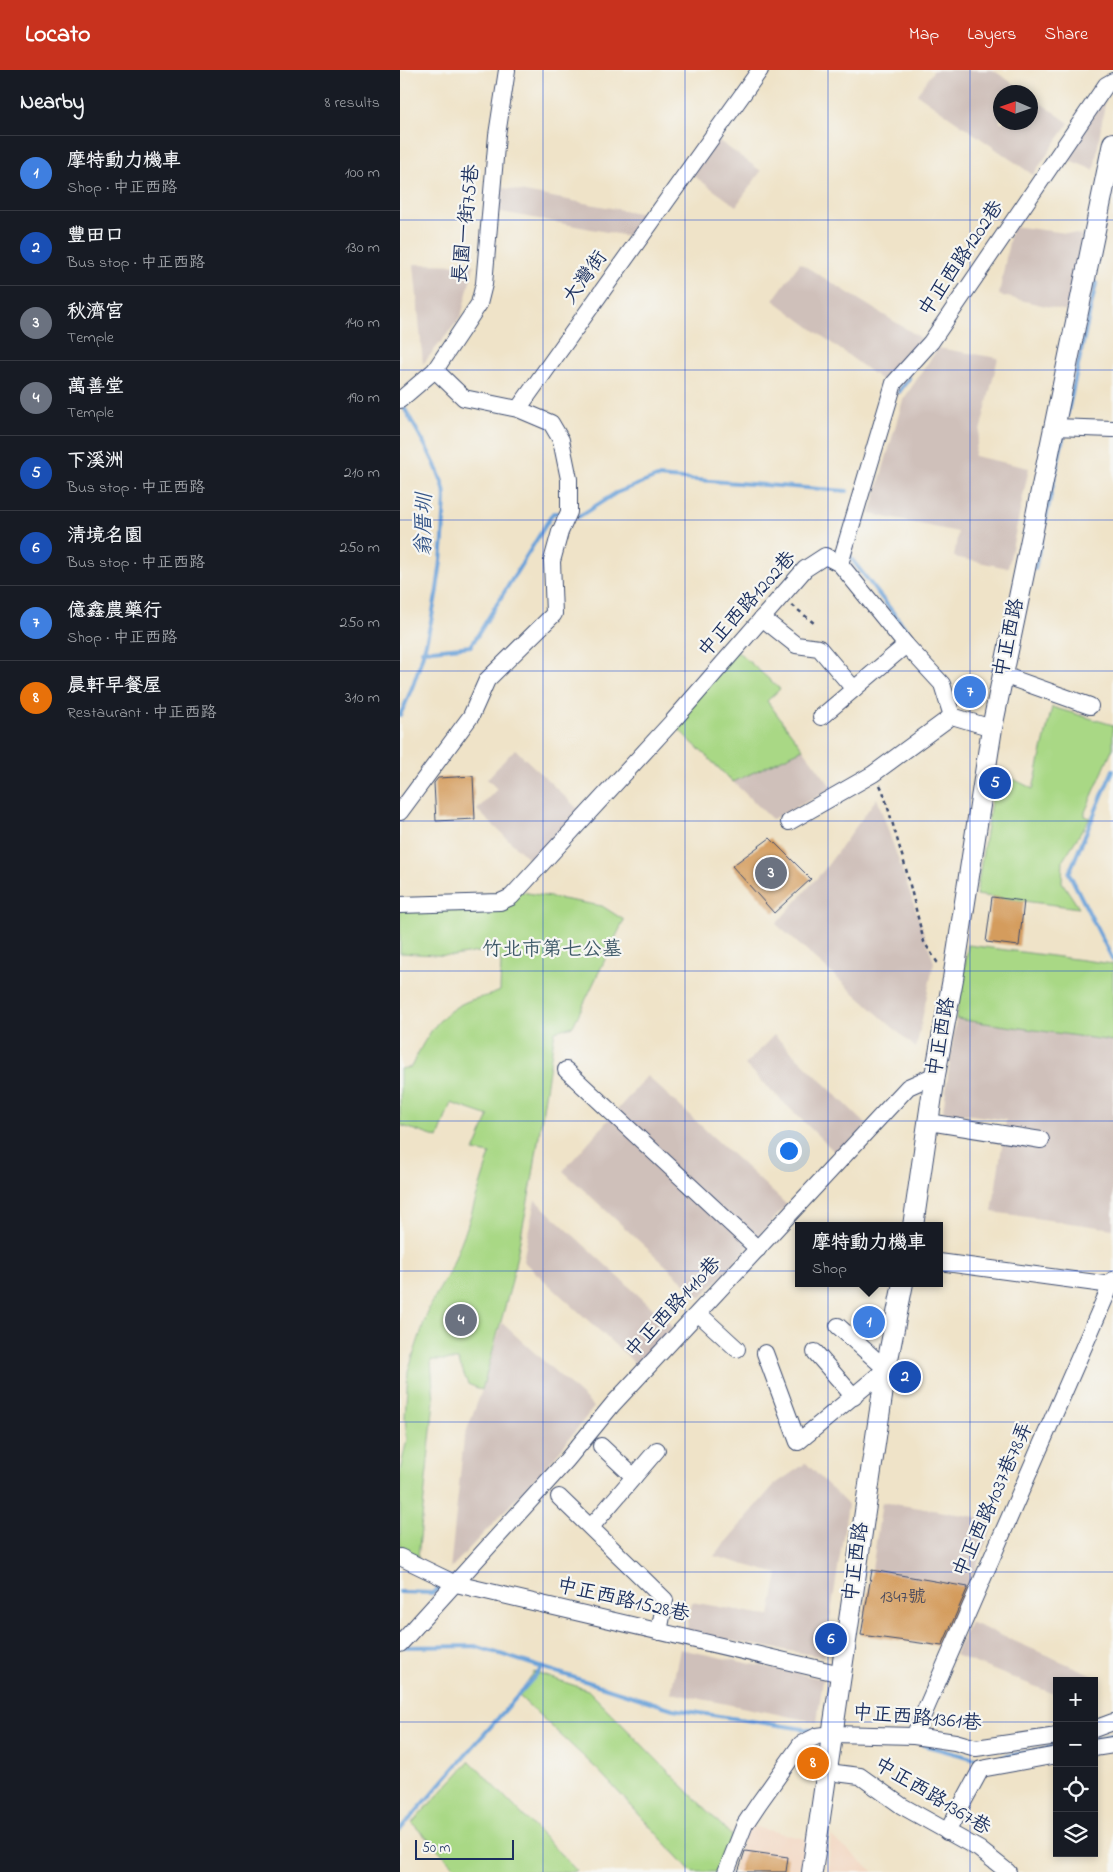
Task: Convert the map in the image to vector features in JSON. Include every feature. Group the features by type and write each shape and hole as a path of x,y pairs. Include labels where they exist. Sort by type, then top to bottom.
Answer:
{"main road":[{"name":"中正西路","path":"914,1222 935,1075 953,979 992,728 1113,143"},
{"name":"中正西路","path":"812,1872 886,1369 902,1287"}],"street":[{"name":"長園一街75巷","path":"435,370 479,304 484,284 496,134 508,70"},
{"name":"大灣街","path":"518,409 760,70"},
{"name":"中正西路1202巷","path":"400,905 500,902 511,897 672,722 805,569 826,556 840,564 894,383 931,342 1106,85 1113,81"},
{"path":"400,400 435,370 464,398 518,409 551,423 561,440 569,479 569,512 560,532 552,561 554,614 487,680 471,716 400,812"},
{"path":"1054,427 1113,429"},
{"path":"840,564 906,645 942,684 952,716"},
{"path":"762,618 796,645 819,648 854,689"},
{"path":"821,717 906,645"},
{"path":"1002,675 1090,706"},
{"path":"952,716 992,728"},
{"path":"789,822 873,774 952,716"},
{"path":"566,1070 758,1249"},
{"name":"中正西路1410巷","path":"400,1644 566,1461 613,1404 699,1314 908,1086 935,1075"},
{"path":"929,1122 1041,1140"},
{"path":"943,1262 1112,1283"},
{"name":"中正西路1037巷78弄","path":"914,1736 1112,1283"},
{"path":"699,1314 737,1349"},
{"path":"765,1353 798,1442 886,1369 838,1326"},
{"path":"815,1352 854,1397"},
{"path":"601,1446 634,1477"},
{"path":"591,1527 657,1450"},
{"path":"559,1497 664,1600 659,1632"},
{"name":"中正西路1528巷","path":"400,1557 456,1584 840,1674"},
{"path":"1098,1728 1113,1722"},
{"name":"中正西路1361巷","path":"726,1872 746,1824 801,1744 817,1736 832,1734 914,1736 955,1742 976,1748 1053,1737"},
{"path":"1098,1747 1113,1745"},
{"path":"947,1832 981,1769 1053,1756"},
{"name":"中正西路1367巷","path":"828,1772 860,1776 902,1806 979,1849 1008,1872"}],"path":[{"path":"781,596 815,624"},
{"path":"873,774 884,791 924,942 934,960 953,979"}],"shaded area":[{"path":"934,70 993,70 1016,85 993,85 993,130 1038,130 1038,101 1069,123 1033,175 917,94"},
{"path":"1106,97 1094,170 1064,158"},
{"path":"715,138 761,171 736,206 690,173"},
{"path":"493,186 649,215 633,237 491,210"},
{"path":"1012,226 1082,235 1067,311 999,295"},
{"path":"800,263 921,338 886,383 773,300"},
{"path":"414,264 474,265 461,317 423,364"},
{"path":"938,348 998,358 974,456 1029,468 1008,568 954,557 958,532 870,514 903,400"},
{"path":"515,749 579,810 531,861 477,810 497,789 487,779"},
{"path":"803,749 833,789 772,819 733,782"},
{"path":"877,798 934,962 916,1048 776,924 824,870"},
{"path":"956,1019 1113,1041 1113,1229 992,1212 1006,1120 943,1111"},
{"path":"774,1035 867,1125 838,1155 745,1065"},
{"path":"647,1076 787,1205 701,1298 563,1171"},
{"path":"535,1200 673,1327 637,1365 523,1261"},
{"path":"502,1323 594,1407 554,1458 450,1569 464,1438 482,1390"},
{"path":"806,1463 848,1505 824,1657 686,1633 692,1602 770,1616 778,1574 714,1556 774,1485"},
{"path":"882,1502 995,1520 968,1587 872,1570"},
{"path":"970,1622 1097,1677 1053,1677 1053,1693 955,1655"},
{"path":"680,1649 823,1679 817,1722 671,1693"},
{"path":"747,1825 805,1839 801,1872 733,1872"},
{"path":"831,1836 874,1872 828,1872"}],"green space":[{"path":"736,650 780,689 767,701 803,749 733,782 673,724"},
{"path":"1052,707 1113,725 1113,748 1085,812 1085,816 1090,818 1063,860 1062,882 1079,908 976,895 996,770 1033,789"},
{"name":"竹北市第七公墓","path":"522,892 602,906 624,920 573,1026 555,1031 532,1181 511,1285 482,1390 468,1384 458,1360 431,1360 434,1401 418,1558 400,1547 400,1471 407,1439 405,1417 408,1371 430,1305 450,1271 467,1227 490,1154 474,1151 489,1116 451,1103 438,1138 400,1125 400,1069 411,1067 432,1029 447,1014 466,1002 500,991 501,961 496,949 454,956 400,953 400,900"},
{"path":"968,945 1113,964 1113,1041 956,1019"},
{"path":"534,1672 588,1690 732,1836 717,1872 692,1872 599,1771 519,1696"},
{"path":"470,1761 576,1870 573,1872 460,1872 412,1823"}],"building":[{"path":"473,776 475,819 436,821 434,783 438,778"},
{"path":"770,838 811,879 774,913 732,866"},
{"path":"992,897 1024,901 1019,946 986,942"},
{"path":"872,1570 968,1587 942,1646 861,1635"},
{"path":"745,1851 788,1857 786,1872 738,1872"}],"waterway":[{"path":"1067,416 1096,283"},
{"path":"899,392 909,378"},
{"name":"翁厝圳","path":"400,715 418,670 432,618 441,565 445,499 441,479 426,446 402,404"},
{"path":"1035,569 1063,438"},
{"path":"578,517 616,493 657,477 847,491"},
{"path":"422,651 471,646 553,513 557,513"},
{"path":"850,555 930,660"},
{"path":"1113,770 1069,873 1113,960"},
{"path":"400,1592 432,1593 443,1586"},
{"path":"405,1647 475,1646 673,1709 811,1730"},
{"path":"400,1830 543,1667"},
{"path":"1098,1738 1113,1735"},
{"path":"923,1745 983,1761"},
{"path":"1003,1757 1053,1747"}],"place":[{"name":"億鑫農藥行","path":"970,692"},
{"name":"下溪洲","path":"995,783"},
{"name":"秋濟宮","path":"771,873"},
{"name":"萬善堂","path":"461,1320"},
{"name":"摩特動力機車","path":"869,1322"},
{"name":"豐田口","path":"905,1377"},
{"name":"清境名園","path":"831,1639"},
{"name":"晨軒早餐屋","path":"813,1763"}]}
